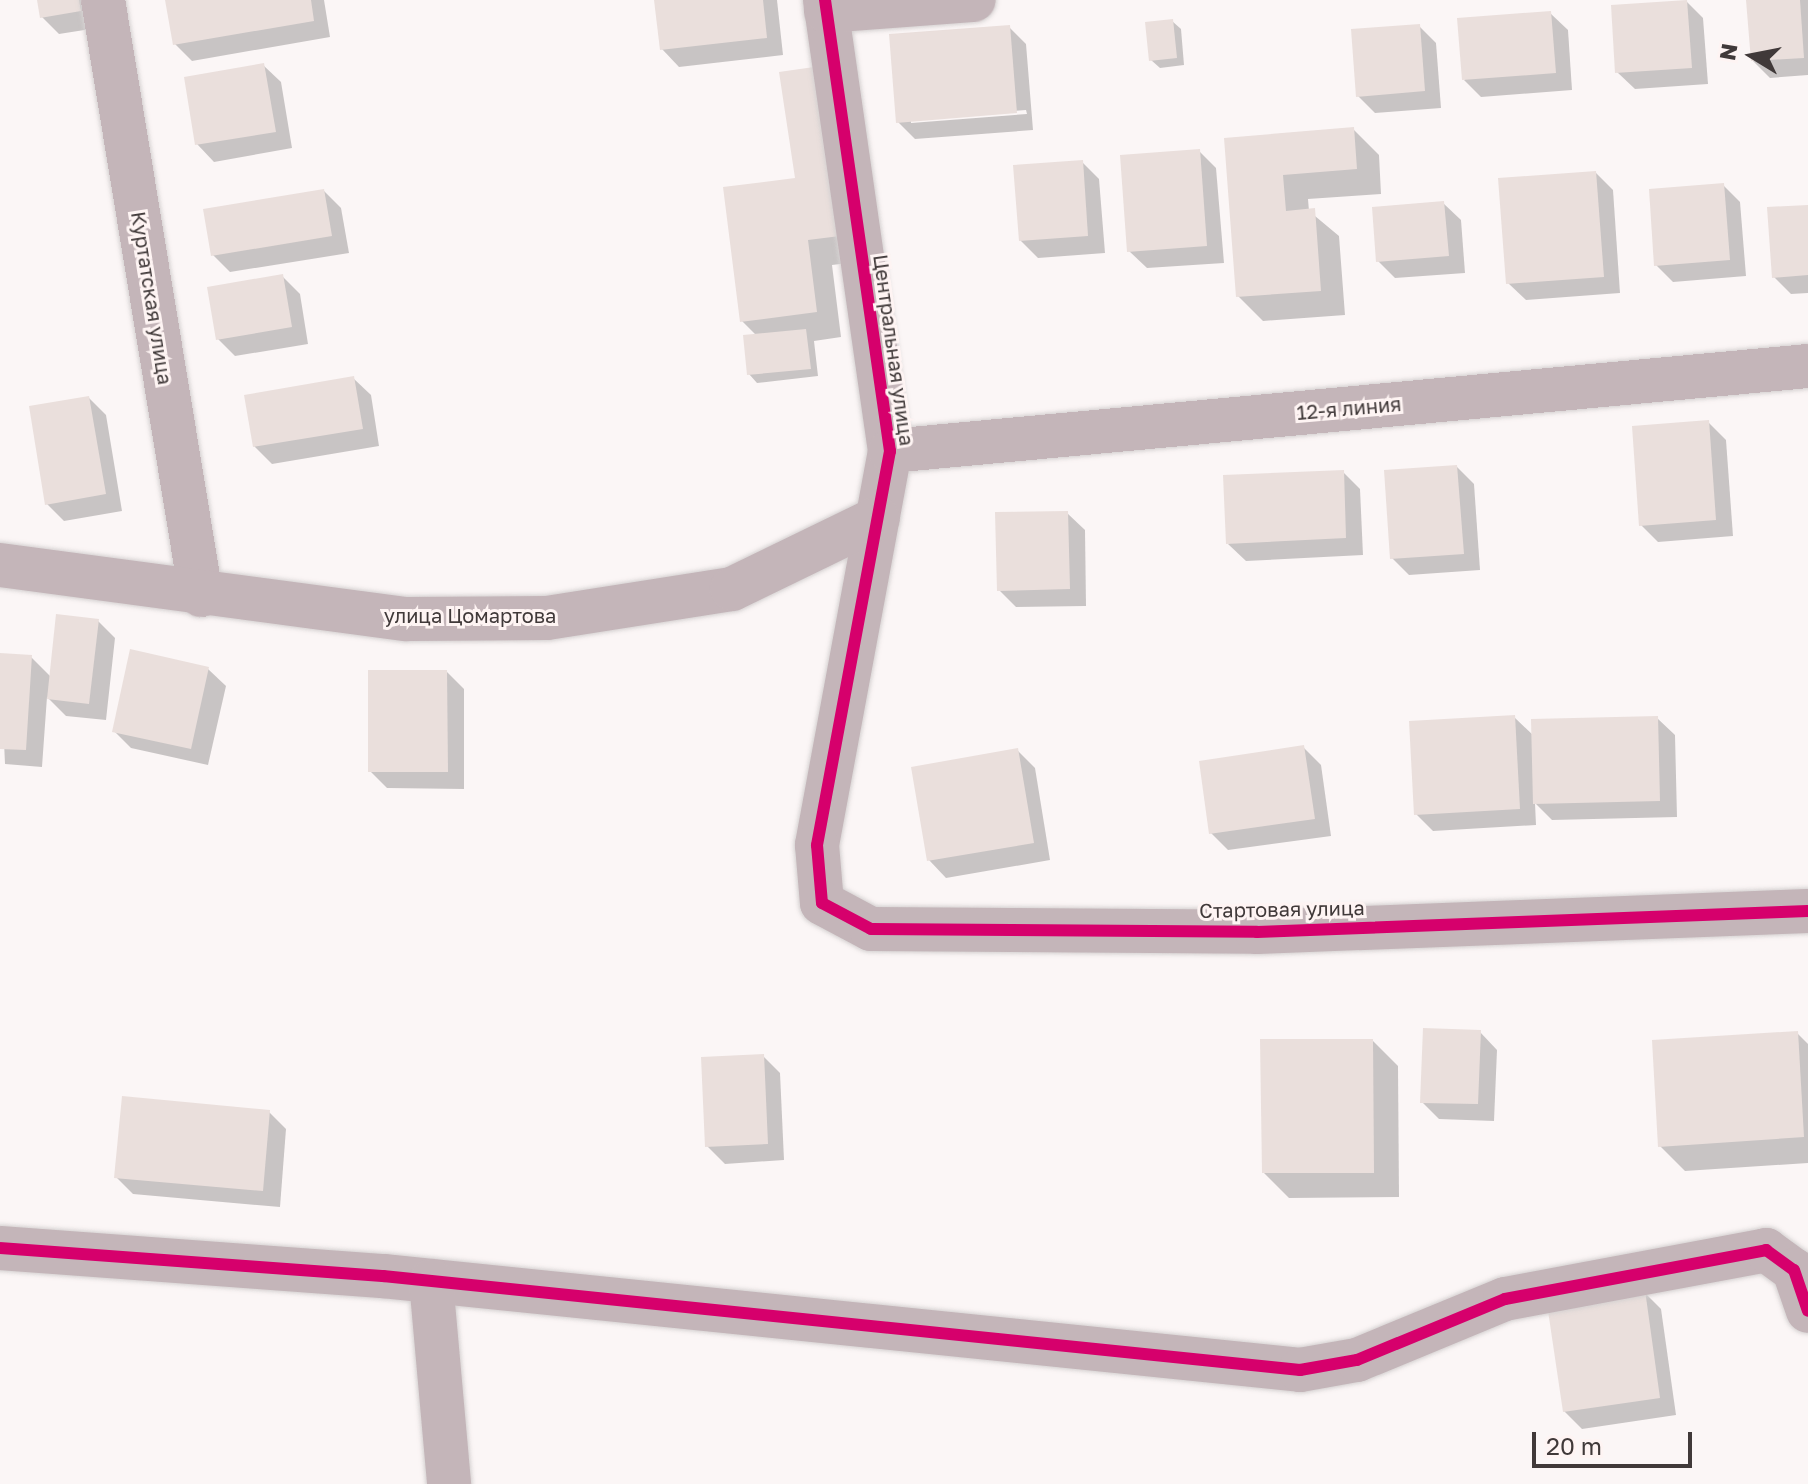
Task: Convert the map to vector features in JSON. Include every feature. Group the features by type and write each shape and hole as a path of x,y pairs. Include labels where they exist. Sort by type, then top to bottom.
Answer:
{"street":[{"name":"Куртатская улица","path":"103,0 201,595"},
{"path":"826,6 974,0"},
{"name":"Центральная улица","path":"817,845 890,451 826,6"},
{"name":"12-я линия","path":"890,451 1808,366"},
{"name":"улица Цомартова","path":"0,565 201,595 407,619 547,618 732,589 878,518"},
{"name":"Стартовая улица","path":"817,845 822,903 871,929 1257,932 1808,911"},
{"path":"0,1248 431,1281 1300,1370 1357,1360 1505,1299 1766,1250 1794,1270 1808,1311"},
{"path":"431,1281 449,1484"}],"building":[{"path":"37,0 79,0 81,11 40,18"},
{"path":"165,0 311,0 314,21 173,45"},
{"path":"654,0 763,0 767,38 660,50"},
{"path":"1687,0 1692,68 1615,73 1611,5"},
{"path":"1746,0 1800,0 1804,58 1751,61"},
{"path":"1551,11 1556,73 1462,80 1457,18"},
{"path":"1173,19 1177,58 1149,61 1145,22"},
{"path":"1420,24 1425,91 1356,97 1351,29"},
{"path":"1010,25 1017,113 896,123 889,34"},
{"path":"264,63 276,132 195,145 184,77"},
{"path":"814,67 848,235 808,240 817,312 740,322 723,187 795,178 779,72"},
{"path":"1354,127 1357,169 1283,175 1286,211 1315,208 1321,291 1236,297 1224,138"},
{"path":"1200,149 1207,246 1127,252 1120,155"},
{"path":"1083,160 1088,236 1019,241 1013,165"},
{"path":"1596,171 1604,277 1506,284 1498,178"},
{"path":"1724,183 1730,260 1654,266 1649,189"},
{"path":"324,189 332,236 211,256 203,209"},
{"path":"1444,201 1449,256 1376,262 1372,207"},
{"path":"1808,205 1808,275 1772,278 1767,207"},
{"path":"283,274 292,327 216,340 207,287"},
{"path":"806,329 811,369 747,375 743,335"},
{"path":"354,376 363,429 253,447 244,395"},
{"path":"89,396 106,494 45,505 29,406"},
{"path":"1709,420 1716,520 1639,526 1632,426"},
{"path":"1457,465 1464,554 1390,559 1384,470"},
{"path":"1344,470 1346,538 1226,544 1223,475"},
{"path":"1068,511 1070,589 997,591 995,512"},
{"path":"56,614 99,619 89,704 47,699"},
{"path":"130,649 209,667 191,749 112,732"},
{"path":"0,653 32,655 26,750 0,749"},
{"path":"368,670 447,670 448,772 368,772"},
{"path":"1515,715 1520,809 1414,815 1409,721"},
{"path":"1658,716 1660,801 1533,804 1531,719"},
{"path":"1304,745 1315,819 1209,834 1199,761"},
{"path":"1018,748 1034,843 927,861 911,767"},
{"path":"1423,1028 1481,1030 1478,1104 1420,1103"},
{"path":"1798,1031 1804,1137 1658,1147 1652,1040"},
{"path":"1260,1039 1373,1039 1374,1173 1262,1173"},
{"path":"764,1054 768,1144 705,1147 701,1057"},
{"path":"122,1096 270,1110 263,1191 114,1178"},
{"path":"1645,1290 1660,1398 1563,1412 1547,1304"}],"cycle path":[{"path":"825,0 890,451 817,845 822,903 871,929 1257,932 1808,911"},
{"path":"0,1248 383,1276 1300,1370 1357,1360 1505,1299 1766,1250 1794,1270 1808,1311"}]}
